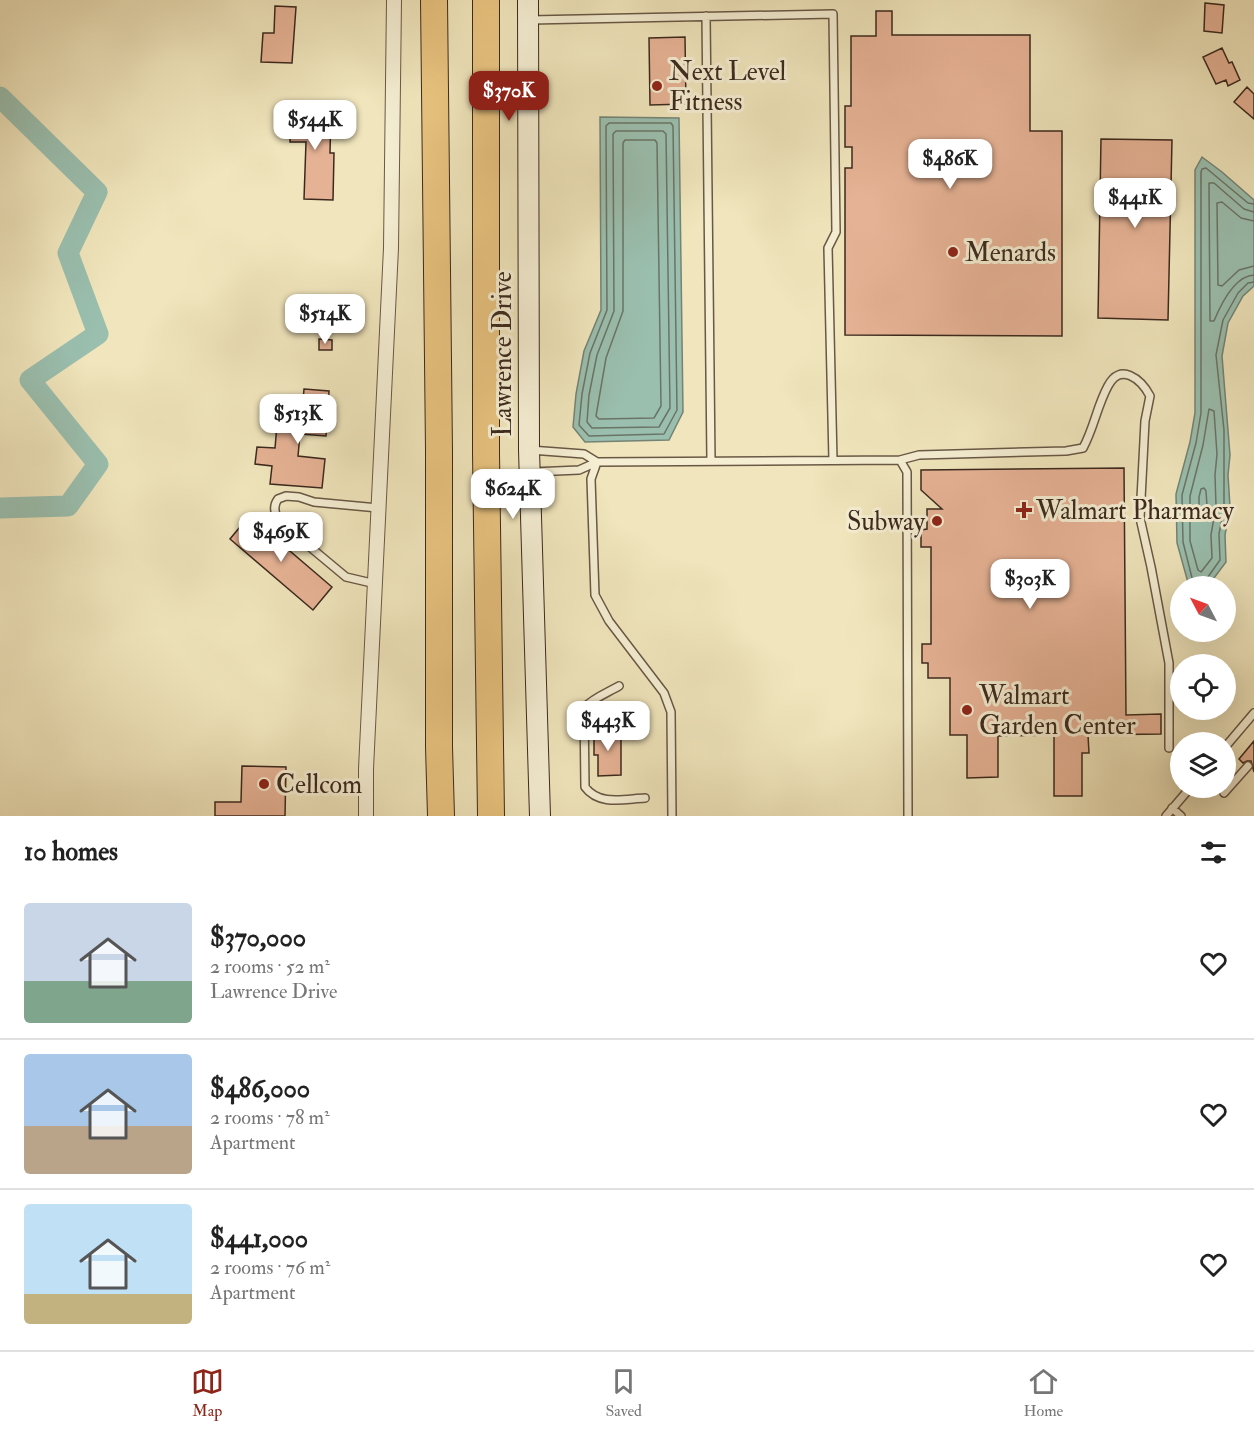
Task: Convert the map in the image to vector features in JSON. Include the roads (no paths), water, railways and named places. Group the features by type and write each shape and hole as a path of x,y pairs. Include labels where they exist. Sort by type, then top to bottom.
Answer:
{"highway":[{"path":"434,0 441,816"},
{"path":"486,0 486,453 491,816"}],"main road":[{"name":"Lawrence Drive","path":"528,0 529,450 540,816"}],"street":[{"path":"366,816 366,770 391,248 394,0"}],"lane":[{"path":"528,20 833,14 836,232 828,248 833,460"},
{"path":"706,16 711,461"},
{"path":"530,472 579,470 597,462 900,460 919,455 1066,451 1083,447 1092,431 1108,384 1119,375 1128,374 1138,378 1150,396 1145,420 1140,518 1169,663 1169,748"},
{"path":"529,450 584,454 597,462"},
{"path":"900,460 907,472 908,816"},
{"path":"597,462 591,479 595,595 609,621 663,693 671,712 672,816"},
{"path":"376,584 345,577 280,522 274,509 278,500 286,496 314,502 378,508"},
{"path":"619,686 591,700 584,708 585,787 597,798 611,800 645,798"},
{"path":"1236,734 1254,713"},
{"path":"1236,780 1248,766"},
{"path":"1166,816 1181,798"},
{"path":"1172,808 1180,816"}],"water":[{"path":"600,117 679,118 683,412 669,440 585,442 573,427 584,351 601,310"},
{"path":"1202,157 1254,200 1254,286 1243,296 1228,323 1222,356 1230,455 1228,475 1230,507 1225,535 1226,562 1216,576 1186,576 1177,543 1176,494 1195,413 1195,170"}],"waterway":[{"path":"0,97 97,192 68,253 98,334 30,380 98,464 68,506 0,508"}],"place":[{"name":"Next Level Fitness","path":"657,86"},
{"name":"Menards","path":"953,252"},
{"name":"Walmart Pharmacy","path":"1024,510"},
{"name":"Subway","path":"937,521"},
{"name":"Walmart Garden Center","path":"967,710"},
{"name":"Cellcom","path":"264,784"}]}
